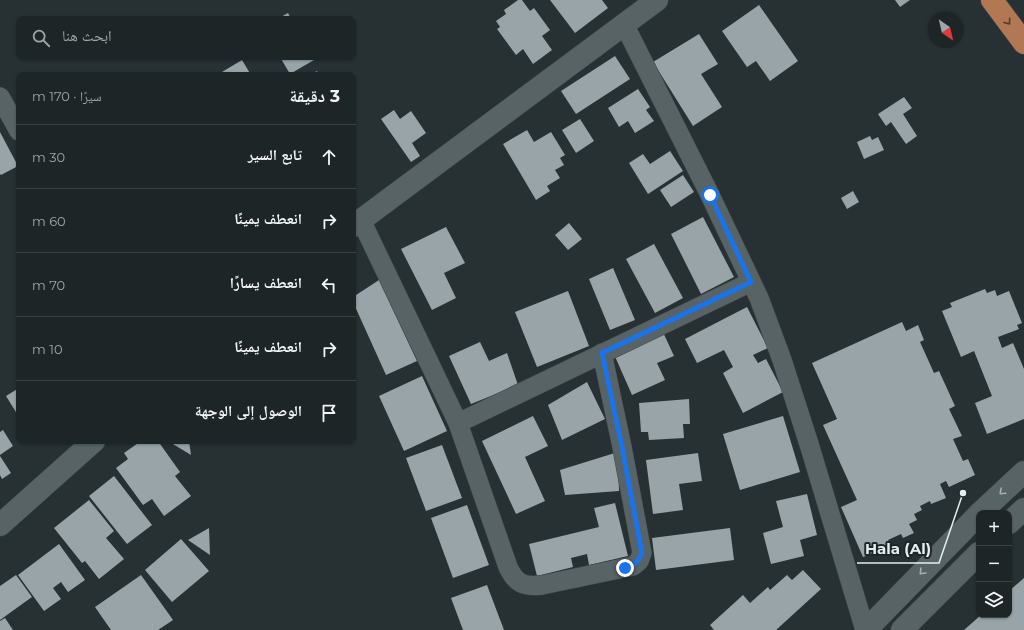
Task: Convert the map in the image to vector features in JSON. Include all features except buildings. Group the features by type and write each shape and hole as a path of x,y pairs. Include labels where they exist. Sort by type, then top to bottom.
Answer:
{"highway":[{"path":"992,0 1024,43"}],"street":[{"path":"602,353 642,553 639,561 633,566 542,586 531,587 521,584 513,577 508,567 458,422 357,223 656,0"},
{"path":"624,24 710,195 759,298 782,360 809,444 865,630 976,518"},
{"path":"0,96 16,125"},
{"path":"458,422 751,282"},
{"path":"0,525 91,444"},
{"path":"984,510 1024,472"},
{"path":"1012,521 1024,509"},
{"path":"902,630 976,555"}],"place":[{"name":"Hala (Al)","path":"963,493"}],"route":[{"path":"625,568 633,566 639,561 642,553 602,353 751,282 710,195"}]}
